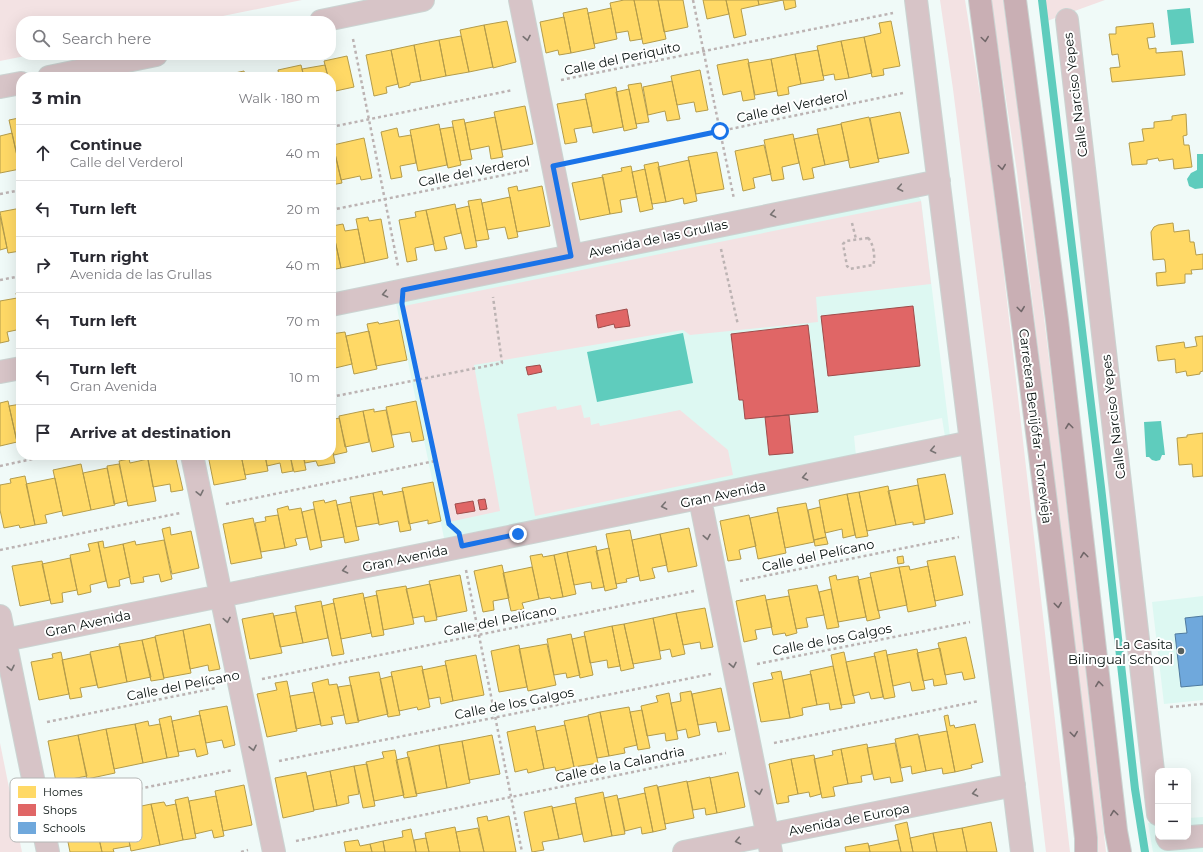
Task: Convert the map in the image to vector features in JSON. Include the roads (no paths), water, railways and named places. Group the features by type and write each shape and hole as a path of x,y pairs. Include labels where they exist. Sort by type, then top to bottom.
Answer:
{"main road":[{"name":"Carretera Benijófar - Torrevieja","path":"980,0 1066,663 1085,830 1086,852"},
{"path":"1015,0 1056,320 1116,831 1120,852"}],"street":[{"path":"336,18 423,0"},
{"path":"520,0 571,256"},
{"path":"917,4 1022,852"},
{"name":"Calle Narciso Yepes","path":"1067,20 1157,804"},
{"path":"95,72 113,70 142,60"},
{"path":"0,87 16,84"},
{"name":"Avenida de las Grullas","path":"336,304 939,181"},
{"path":"0,372 16,369"},
{"name":"Gran Avenida","path":"5,640 462,546 700,499 971,442"},
{"path":"193,460 274,849"},
{"path":"700,499 769,844"},
{"path":"0,616 33,778"},
{"name":"Avenida de Europa","path":"684,852 769,844 1014,785"},
{"path":"1191,837 1203,836"},
{"path":"46,842 48,852"}],"waterway":[{"path":"1042,0 1101,487 1135,789 1145,852"}],"place":[{"name":"La Casita Bilingual School","path":"1181,651"}]}
